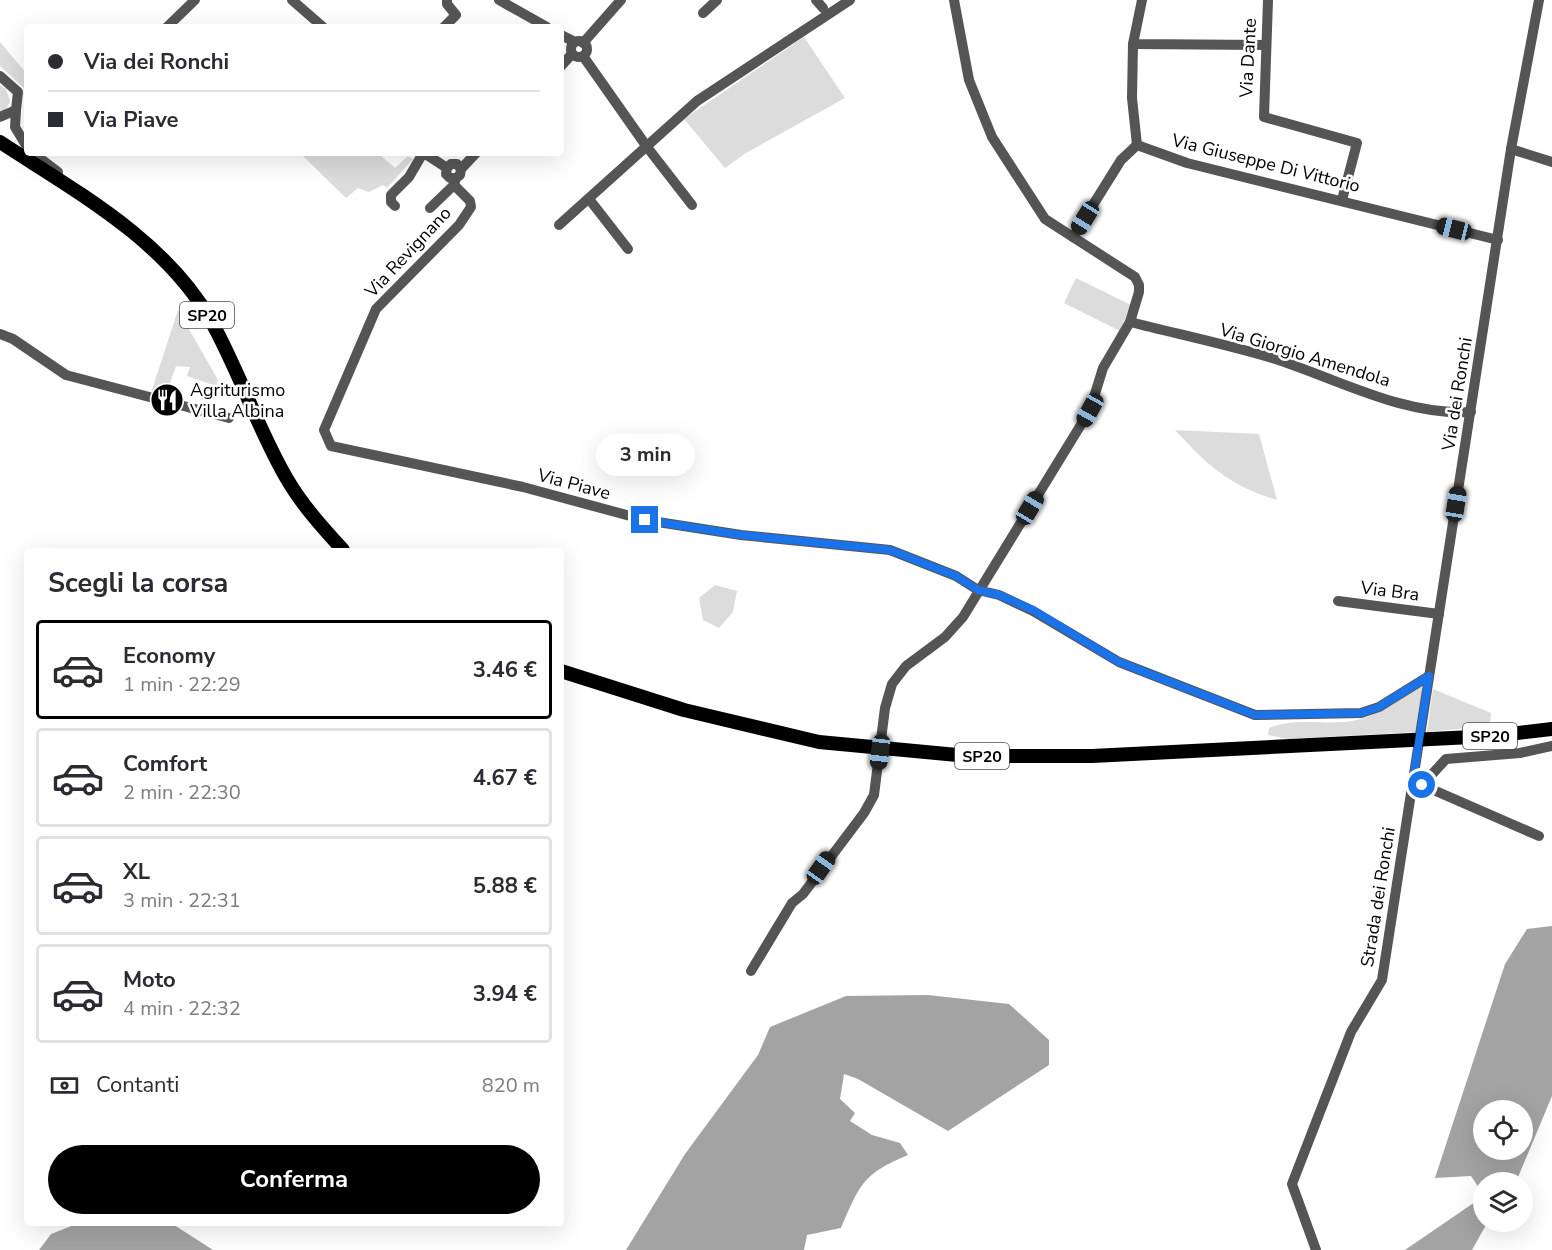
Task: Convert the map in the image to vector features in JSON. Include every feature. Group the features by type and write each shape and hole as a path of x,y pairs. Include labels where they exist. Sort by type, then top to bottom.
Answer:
{"main road":[{"name":"SP20","path":"0,142 85,197 152,249 184,283 210,318 287,479 320,525 341,548"},
{"name":"SP20","path":"564,672 684,710 819,742 968,756 1092,756 1492,736 1552,729"}],"street":[{"path":"169,24 195,0"},
{"path":"292,0 320,24"},
{"path":"447,0 447,4 456,15 447,24"},
{"path":"499,0 542,24"},
{"path":"621,0 571,49 578,55 692,205"},
{"path":"704,14 717,0"},
{"path":"559,225 698,101 849,0"},
{"path":"751,970 792,903 802,894 864,813 874,795 885,708 892,684 906,666 953,629 982,590 1077,433 1096,397 1103,368 1130,322 1139,292 1138,280 1046,219 992,137 969,80 954,0"},
{"path":"1073,237 1121,160 1137,145 1132,98 1133,44 1142,0"},
{"name":"Via Dante","path":"1268,0 1264,117 1357,143 1342,200"},
{"name":"Via dei Ronchi","path":"1417,786 1438,614 1511,149 1539,3"},
{"path":"564,35 579,42"},
{"path":"1133,44 1265,45"},
{"path":"564,64 578,55"},
{"path":"0,76 18,92 15,127 24,142"},
{"path":"0,117 16,110"},
{"name":"Via Giuseppe Di Vittorio","path":"1137,145 1171,158 1498,240"},
{"path":"1511,149 1552,162"},
{"path":"37,156 85,197"},
{"name":"Via Revignano","path":"395,206 391,195 409,177 422,156"},
{"name":"Via Revignano","path":"429,156 447,168 446,174 450,178 457,177"},
{"path":"457,177 474,156"},
{"name":"Via Revignano","path":"430,208 457,177"},
{"name":"Via Revignano","path":"331,446 324,430 376,309 459,225 471,207 457,177"},
{"path":"589,199 628,249"},
{"name":"Via Giorgio Amendola","path":"1130,322 1272,358 1414,406 1449,413 1471,412"},
{"path":"0,334 13,339 66,375 229,418"},
{"name":"Via Piave","path":"331,446 523,487 645,520 741,535 890,550 1033,610 1119,662 1255,715 1361,713 1379,707 1429,676"},
{"name":"Via Bra","path":"1338,601 1438,614"},
{"path":"1539,836 1417,786 1446,759 1520,753 1552,746"},
{"name":"Strada dei Ronchi","path":"1316,1250 1292,1184 1351,1032 1382,980 1417,786"}],"shaded area":[{"path":"804,37 845,98 746,153 725,168 684,119"},
{"path":"0,42 24,71 24,88 0,66"},
{"path":"0,85 6,89 10,101 6,110 0,112"},
{"path":"303,156 381,156 395,168 408,156 413,159 387,188 383,185 369,192 358,188 346,198"},
{"path":"1076,278 1131,305 1120,331 1064,303"},
{"path":"178,310 218,380 216,386 187,376 190,367 176,366 165,397 151,393"},
{"path":"1175,430 1259,434 1277,500 1246,488 1221,473 1198,454"},
{"path":"715,585 737,591 733,612 719,628 703,620 699,598"},
{"path":"1420,686 1425,691 1418,732 1288,739 1268,735 1269,728 1288,723 1344,722 1365,718"},
{"path":"1433,689 1491,713 1490,726 1427,732"},
{"path":"1552,926 1552,1096 1533,1141 1533,1100 1473,1100 1473,1160 1525,1160 1520,1172 1473,1172 1473,1179 1471,1176 1435,1178 1505,964 1527,929"},
{"path":"928,995 1009,1004 1049,1040 1049,1065 948,1131 858,1079 844,1074 840,1099 855,1113 850,1121 872,1135 900,1143 908,1155 881,1168 864,1182 841,1228 807,1235 804,1250 626,1250 685,1154 758,1055 770,1027 846,996"},
{"path":"1473,1203 1473,1232 1482,1232 1472,1250 1405,1250"},
{"path":"71,1226 176,1226 213,1250 39,1250 51,1234"}],"place":[{"name":"Agriturismo Villa Albina","path":"167,400"}],"route":[{"path":"645,520 741,535 890,550 956,576 978,590 999,595 1033,610 1092,648 1119,662 1241,712 1255,715 1361,713 1379,707 1429,676 1412,786 1422,785"}]}
